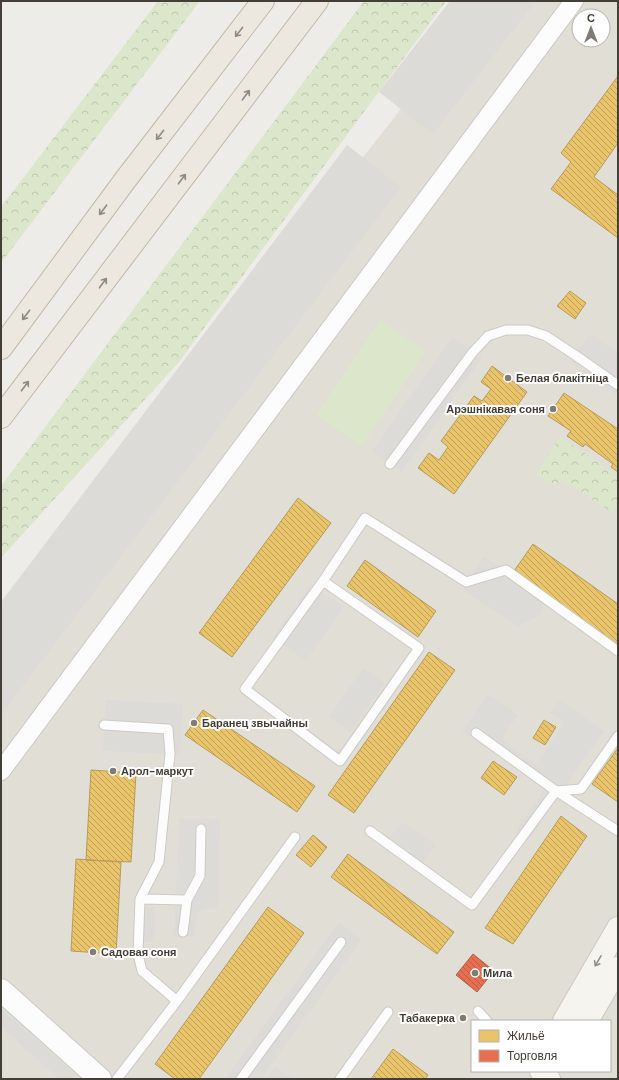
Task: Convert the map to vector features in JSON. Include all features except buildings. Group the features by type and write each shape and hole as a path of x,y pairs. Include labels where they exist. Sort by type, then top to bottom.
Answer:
{"highway":[{"path":"1,348 126,179 263,1"},
{"path":"1,417 317,1"}],"main road":[{"path":"565,1020 618,928"},
{"path":"588,1020 618,968"}],"street":[{"path":"1,771 574,1"},
{"path":"1,990 100,1079"}],"lane":[{"path":"390,464 473,352 488,336 506,330 528,330 546,336 618,385"},
{"path":"323,581 419,648 340,761 245,689 323,581 365,518 466,582 506,570 618,651"},
{"path":"104,725 168,729 170,754 159,862 140,899 138,954 142,971 177,1001"},
{"path":"476,733 556,791 618,831"},
{"path":"556,791 581,790 618,736"},
{"path":"370,831 472,906 556,791"},
{"path":"183,932 187,900 200,876 201,829"},
{"path":"117,1079 177,1001 295,837"},
{"path":"140,899 187,900"},
{"path":"241,1079 341,942"},
{"path":"478,1011 486,1020"},
{"path":"340,1079 388,1012"}],"shaded area":[{"path":"450,1 536,1 433,134 379,92"},
{"path":"486,1 618,1 618,1079 1,1079 1,617"},
{"path":"347,145 401,187 1,715 1,602"},
{"path":"590,334 618,353 618,396 570,362"},
{"path":"452,337 482,358 402,472 372,451"},
{"path":"484,556 544,597 542,614 518,626 463,590"},
{"path":"311,584 344,607 306,661 273,637"},
{"path":"363,668 385,683 350,732 329,717"},
{"path":"488,694 518,715 501,739 536,764 564,722 550,712 559,700 604,731 530,838 517,829 545,788 462,731"},
{"path":"106,700 183,704 180,755 103,751"},
{"path":"179,818 220,819 218,910 206,908 198,912 195,936 174,937"},
{"path":"402,822 436,845 423,863 390,838"},
{"path":"136,907 155,907 154,942 136,942"},
{"path":"339,922 361,940 261,1079 225,1079"},
{"path":"1,1008 75,1074 71,1079 59,1079 1,1027"},
{"path":"275,1066 293,1079 266,1079"}],"green space":[{"path":"158,1 200,1 1,263 1,207"},
{"path":"364,1 446,1 179,362 1,558 1,486"},
{"path":"380,320 426,351 362,446 316,415"},
{"path":"560,437 618,475 618,505 613,513 562,480 554,486 536,474"}],"place":[{"name":"Белая блакітніца","path":"508,378"},
{"name":"Арэшнікавая соня","path":"553,409"},
{"name":"Баранец звычайны","path":"194,723"},
{"name":"Арол-маркут","path":"113,771"},
{"name":"Садовая соня","path":"93,952"},
{"name":"Мила","path":"475,973"},
{"name":"Табакерка","path":"463,1018"}]}
